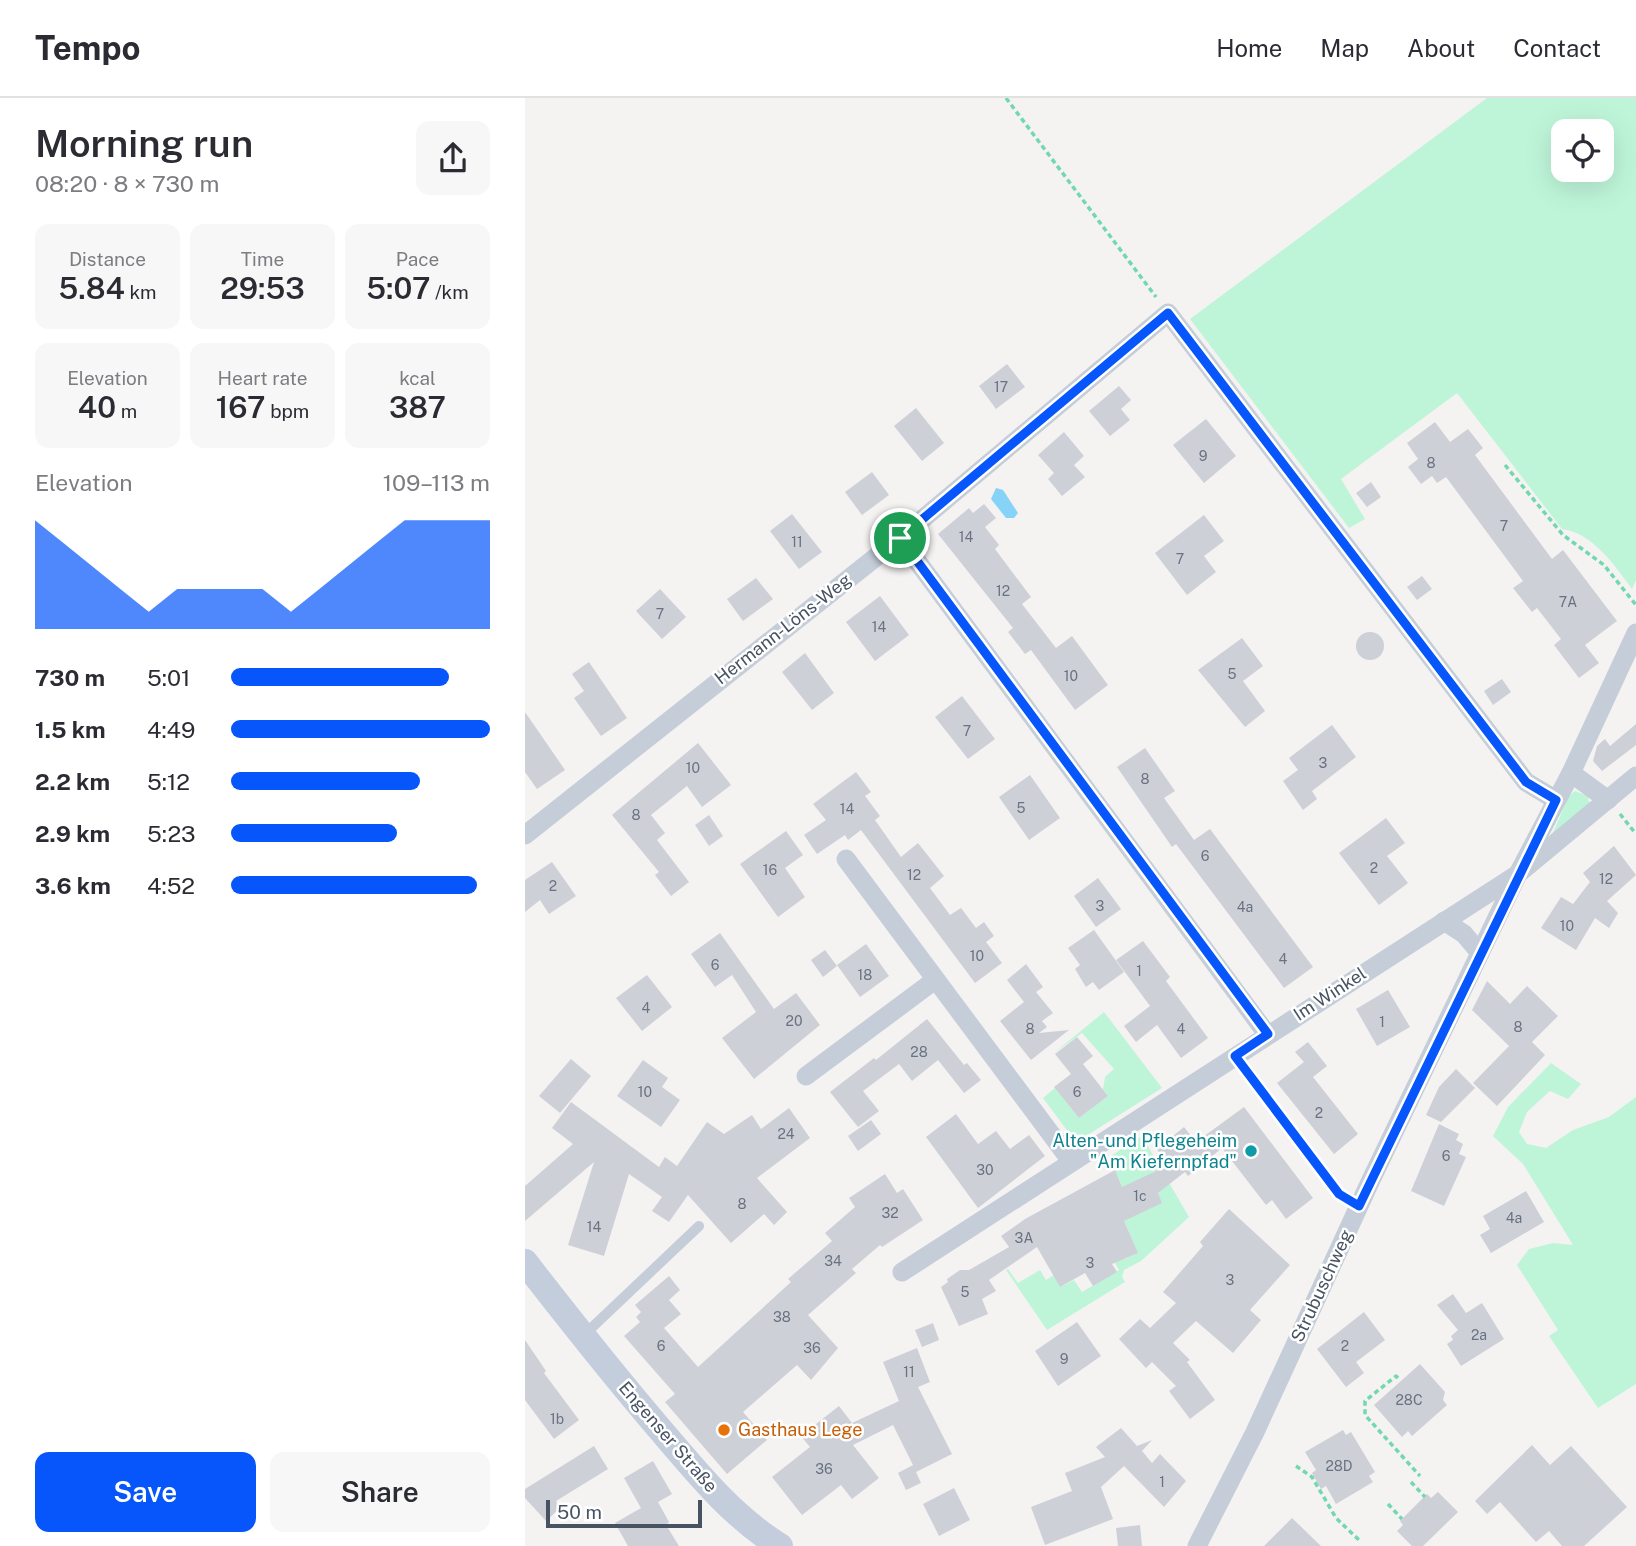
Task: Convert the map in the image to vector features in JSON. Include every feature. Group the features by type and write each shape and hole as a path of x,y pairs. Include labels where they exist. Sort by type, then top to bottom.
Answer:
{"street":[{"name":"Hermann-Löns-Weg","path":"525,835 900,538 1168,313"},
{"path":"1168,313 1526,782 1556,800"},
{"path":"900,538 1268,1034"},
{"path":"1608,800 1571,773 1636,633"},
{"name":"Strubuschweg","path":"1198,1546 1255,1432 1479,953 1571,773"},
{"name":"Strubuschweg","path":"1518,874 1636,776"},
{"path":"846,859 1072,1161"},
{"name":"Im Winkel","path":"902,1272 1518,874"},
{"path":"1444,921 1464,934 1479,953"},
{"path":"806,1076 935,980"},
{"name":"Engenser Straße","path":"525,1262 583,1337 699,1474 762,1542"}],"lane":[{"path":"583,1337 699,1226"}],"path":[{"path":"1006,98 1168,313"},
{"path":"1505,465 1563,535 1604,565 1636,605"},
{"path":"1608,800 1636,834"},
{"path":"1235,1056 1339,1194 1359,1206"},
{"path":"1398,1378 1396,1376 1366,1401 1365,1415 1420,1476"},
{"path":"1296,1466 1312,1477 1336,1518 1360,1541"},
{"path":"1411,1482 1425,1497"},
{"path":"1388,1504 1402,1518"}],"green space":[{"path":"1487,98 1636,98 1636,580 1632,589 1611,561 1593,544 1584,537 1562,529 1457,393 1341,479 1365,519 1349,528 1190,319"},
{"path":"1575,791 1588,796 1589,803 1552,835 1569,796"},
{"path":"1104,1012 1162,1088 1086,1136 1069,1133 1043,1098 1055,1088 1079,1118 1108,1096 1103,1089 1105,1077 1114,1069 1082,1033 1054,1053"},
{"path":"1551,1063 1581,1084 1568,1099 1550,1091 1527,1112 1519,1132 1527,1144 1546,1148 1573,1130 1609,1117 1636,1097 1636,1384 1598,1408 1549,1336 1558,1330 1517,1265 1529,1249 1553,1243 1573,1245 1523,1164 1493,1136 1508,1107"},
{"path":"1142,1136 1189,1217 1141,1261 1124,1270 1122,1277 1125,1282 1047,1330 1006,1270 1008,1269 1018,1283 1040,1270 1046,1280 1054,1275 1060,1287 1074,1280 1082,1292 1119,1270 1112,1258 1125,1259 1137,1253 1111,1189 1121,1184 1109,1157"}],"water":[{"path":"996,488 1003,490 1018,513 1014,518 1006,518 991,499"}],"building":[{"path":"1007,364 1025,387 996,409 979,386"},
{"path":"1119,386 1131,400 1121,409 1130,420 1110,436 1089,411"},
{"path":"916,408 944,443 922,461 894,426"},
{"path":"1206,419 1236,456 1204,483 1173,445"},
{"path":"1435,422 1450,442 1468,429 1483,448 1475,455 1552,559 1563,550 1617,621 1585,645 1599,663 1579,678 1554,645 1561,639 1537,608 1532,612 1513,588 1523,581 1446,477 1437,483 1432,476 1421,484 1408,467 1418,459 1407,443"},
{"path":"1064,432 1084,456 1074,465 1085,477 1062,496 1048,479 1054,473 1038,455"},
{"path":"872,472 889,495 862,515 845,492"},
{"path":"1371,482 1381,497 1367,507 1356,493"},
{"path":"984,504 996,518 985,527 999,545 995,549 1031,597 1022,604 1056,648 1072,636 1108,685 1075,710 1031,650 1025,654 1008,632 1013,628 938,534 969,508 973,513"},
{"path":"792,514 822,552 799,569 770,531"},
{"path":"1204,515 1224,541 1204,556 1216,572 1187,595 1155,553"},
{"path":"1422,576 1432,589 1417,600 1407,587"},
{"path":"756,578 773,599 743,621 727,599"},
{"path":"660,589 686,617 662,639 636,611"},
{"path":"880,596 909,635 875,661 846,622"},
{"path":"1370,632 1380,636 1384,646 1380,656 1370,660 1360,656 1356,646 1360,636"},
{"path":"1242,638 1263,666 1243,681 1265,711 1245,727 1198,670"},
{"path":"805,653 834,693 812,710 782,672"},
{"path":"589,662 627,718 601,736 574,698 584,691 572,674"},
{"path":"1502,679 1511,692 1493,705 1484,691"},
{"path":"962,696 995,739 968,759 935,717"},
{"path":"525,712 565,770 537,789 525,772"},
{"path":"1636,724 1636,745 1602,771 1593,761 1597,746 1605,739 1610,746"},
{"path":"1332,725 1356,757 1312,791 1317,799 1303,810 1283,781 1298,770 1289,758"},
{"path":"698,743 731,785 702,807 687,786 651,815 665,833 657,840 689,882 671,896 655,875 659,872 612,815"},
{"path":"1145,748 1175,791 1164,798 1194,840 1210,829 1313,967 1284,988 1176,844 1172,847 1117,767"},
{"path":"856,772 871,792 865,796 880,816 875,820 901,857 918,843 944,876 930,888 950,915 961,908 976,928 984,922 994,936 986,942 1002,963 975,983 861,830 848,840 845,835 817,854 804,835 826,820 813,804"},
{"path":"1030,775 1060,818 1029,840 999,797"},
{"path":"709,815 723,836 709,846 695,825"},
{"path":"1386,818 1405,843 1387,856 1408,883 1379,905 1339,853"},
{"path":"786,831 803,855 785,868 805,897 778,917 740,864"},
{"path":"1614,846 1636,875 1607,901 1618,913 1609,928 1595,918 1576,950 1541,928 1561,897 1573,904 1590,882 1583,873"},
{"path":"552,862 576,896 549,914 540,900 525,912 525,880"},
{"path":"1098,878 1121,909 1096,927 1074,896"},
{"path":"1094,930 1124,972 1099,990 1093,982 1086,987 1075,969 1080,965 1068,948"},
{"path":"720,933 774,1009 796,993 820,1025 754,1079 722,1038 756,1012 732,975 715,987 691,954"},
{"path":"1143,941 1170,977 1166,981 1208,1038 1181,1058 1157,1025 1136,1042 1124,1026 1150,1006 1116,960"},
{"path":"866,944 889,976 860,997 837,965"},
{"path":"825,950 837,966 823,977 811,960"},
{"path":"1026,964 1043,987 1036,992 1053,1013 1042,1021 1047,1027 1039,1033 1069,1030 1031,1060 1000,1021 1024,1002 1007,980"},
{"path":"647,975 672,1007 642,1031 616,998"},
{"path":"1487,981 1510,1004 1527,986 1558,1016 1532,1042 1545,1055 1497,1106 1473,1083 1509,1046 1472,1010"},
{"path":"1388,990 1410,1027 1377,1046 1356,1009"},
{"path":"927,1019 964,1065 967,1063 981,1080 964,1093 938,1060 912,1081 899,1064 863,1091 879,1111 858,1127 830,1092"},
{"path":"1077,1037 1093,1056 1083,1064 1108,1096 1079,1118 1054,1087 1071,1074 1055,1054"},
{"path":"1308,1042 1327,1066 1313,1077 1358,1134 1334,1154 1277,1083 1304,1062 1295,1052"},
{"path":"571,1059 591,1076 560,1113 539,1096"},
{"path":"643,1060 668,1078 662,1087 680,1100 661,1127 617,1096"},
{"path":"1456,1069 1475,1088 1441,1122 1426,1115 1439,1087"},
{"path":"571,1102 659,1167 665,1157 677,1166 707,1122 724,1134 752,1115 761,1129 789,1108 810,1138 757,1178 787,1212 774,1225 764,1214 731,1243 688,1195 669,1222 652,1211 662,1197 629,1174 604,1256 568,1245 594,1162 525,1221 525,1186 573,1144 552,1128"},
{"path":"1244,1107 1313,1198 1286,1219 1272,1200 1266,1205 1222,1148 1188,1176 1185,1172 1158,1193 1162,1203 1124,1221 1138,1253 1112,1264 1117,1272 1093,1286 1085,1273 1060,1287 1037,1247 989,1280 996,1291 982,1299 988,1314 959,1326 941,1287 960,1270 969,1270 1009,1247 1001,1236 1025,1219 1115,1170 1122,1187 1167,1166 1157,1149 1184,1127 1196,1142"},
{"path":"956,1114 978,1144 996,1131 1010,1149 1029,1135 1045,1156 978,1208 926,1137"},
{"path":"871,1120 881,1134 858,1151 848,1136"},
{"path":"1439,1124 1459,1134 1456,1140 1463,1144 1459,1154 1466,1157 1444,1206 1411,1191"},
{"path":"885,1174 897,1193 903,1189 923,1220 882,1247 880,1245 852,1269 856,1273 808,1315 838,1348 811,1380 797,1365 743,1412 767,1440 727,1474 665,1402 675,1394 624,1336 640,1322 636,1317 641,1312 635,1305 669,1276 680,1290 669,1300 681,1314 664,1328 698,1367 791,1282 788,1279 832,1241 825,1233 855,1207 849,1198"},
{"path":"1526,1191 1544,1222 1491,1253 1480,1235 1490,1229 1483,1216"},
{"path":"1229,1209 1290,1265 1250,1310 1261,1320 1233,1353 1196,1321 1173,1343 1190,1360 1187,1362 1215,1400 1190,1419 1169,1391 1176,1386 1152,1362 1146,1368 1119,1339 1140,1319 1150,1328 1176,1303 1163,1292 1203,1246 1200,1242"},
{"path":"1453,1294 1466,1313 1482,1303 1504,1339 1461,1366 1447,1344 1453,1340 1451,1336 1458,1330 1437,1305"},
{"path":"1364,1312 1385,1340 1356,1362 1364,1373 1346,1387 1317,1349"},
{"path":"1077,1322 1101,1356 1058,1386 1035,1351"},
{"path":"933,1323 939,1340 922,1347 915,1330"},
{"path":"525,1340 546,1371 544,1373 579,1420 554,1439 525,1400"},
{"path":"917,1348 930,1382 918,1387 952,1454 916,1472 921,1483 906,1490 898,1473 913,1465 893,1425 853,1445 879,1478 852,1499 841,1485 802,1515 772,1477 810,1447 801,1436 839,1406 852,1423 899,1401 883,1362"},
{"path":"1420,1364 1445,1392 1443,1400 1447,1405 1412,1436 1408,1431 1402,1437 1374,1405"},
{"path":"1121,1428 1137,1446 1152,1440 1142,1451 1152,1463 1160,1454 1186,1481 1164,1507 1124,1466 1101,1487 1113,1519 1045,1545 1031,1507 1072,1491 1065,1473 1105,1457 1096,1447"},
{"path":"1343,1430 1346,1435 1351,1432 1375,1472 1369,1476 1373,1482 1336,1504 1326,1486 1321,1489 1312,1473 1316,1470 1305,1452"},
{"path":"1532,1445 1550,1465 1571,1446 1627,1507 1584,1546 1562,1546 1549,1531 1536,1542 1500,1502 1487,1514 1475,1501"},
{"path":"594,1446 608,1469 556,1501 561,1507 546,1521 525,1498 525,1489"},
{"path":"653,1461 672,1494 658,1502 669,1522 666,1525 679,1546 628,1546 615,1523 641,1508 624,1478"},
{"path":"954,1488 970,1520 939,1536 923,1504"},
{"path":"1438,1492 1458,1512 1423,1546 1412,1546 1397,1531 1403,1525 1400,1521 1427,1494 1431,1498"},
{"path":"1292,1518 1321,1546 1264,1546"},
{"path":"1140,1525 1142,1546 1118,1546 1116,1528"}],"place":[{"name":"Alten- und Pflegeheim \"Am Kiefernpfad\"","path":"1251,1151"},
{"name":"Gasthaus Lege","path":"724,1430"}],"route":[{"path":"1168,313 1526,782 1556,800 1479,953 1359,1206 1339,1194 1235,1056 1268,1034 900,538 1168,313"}]}
